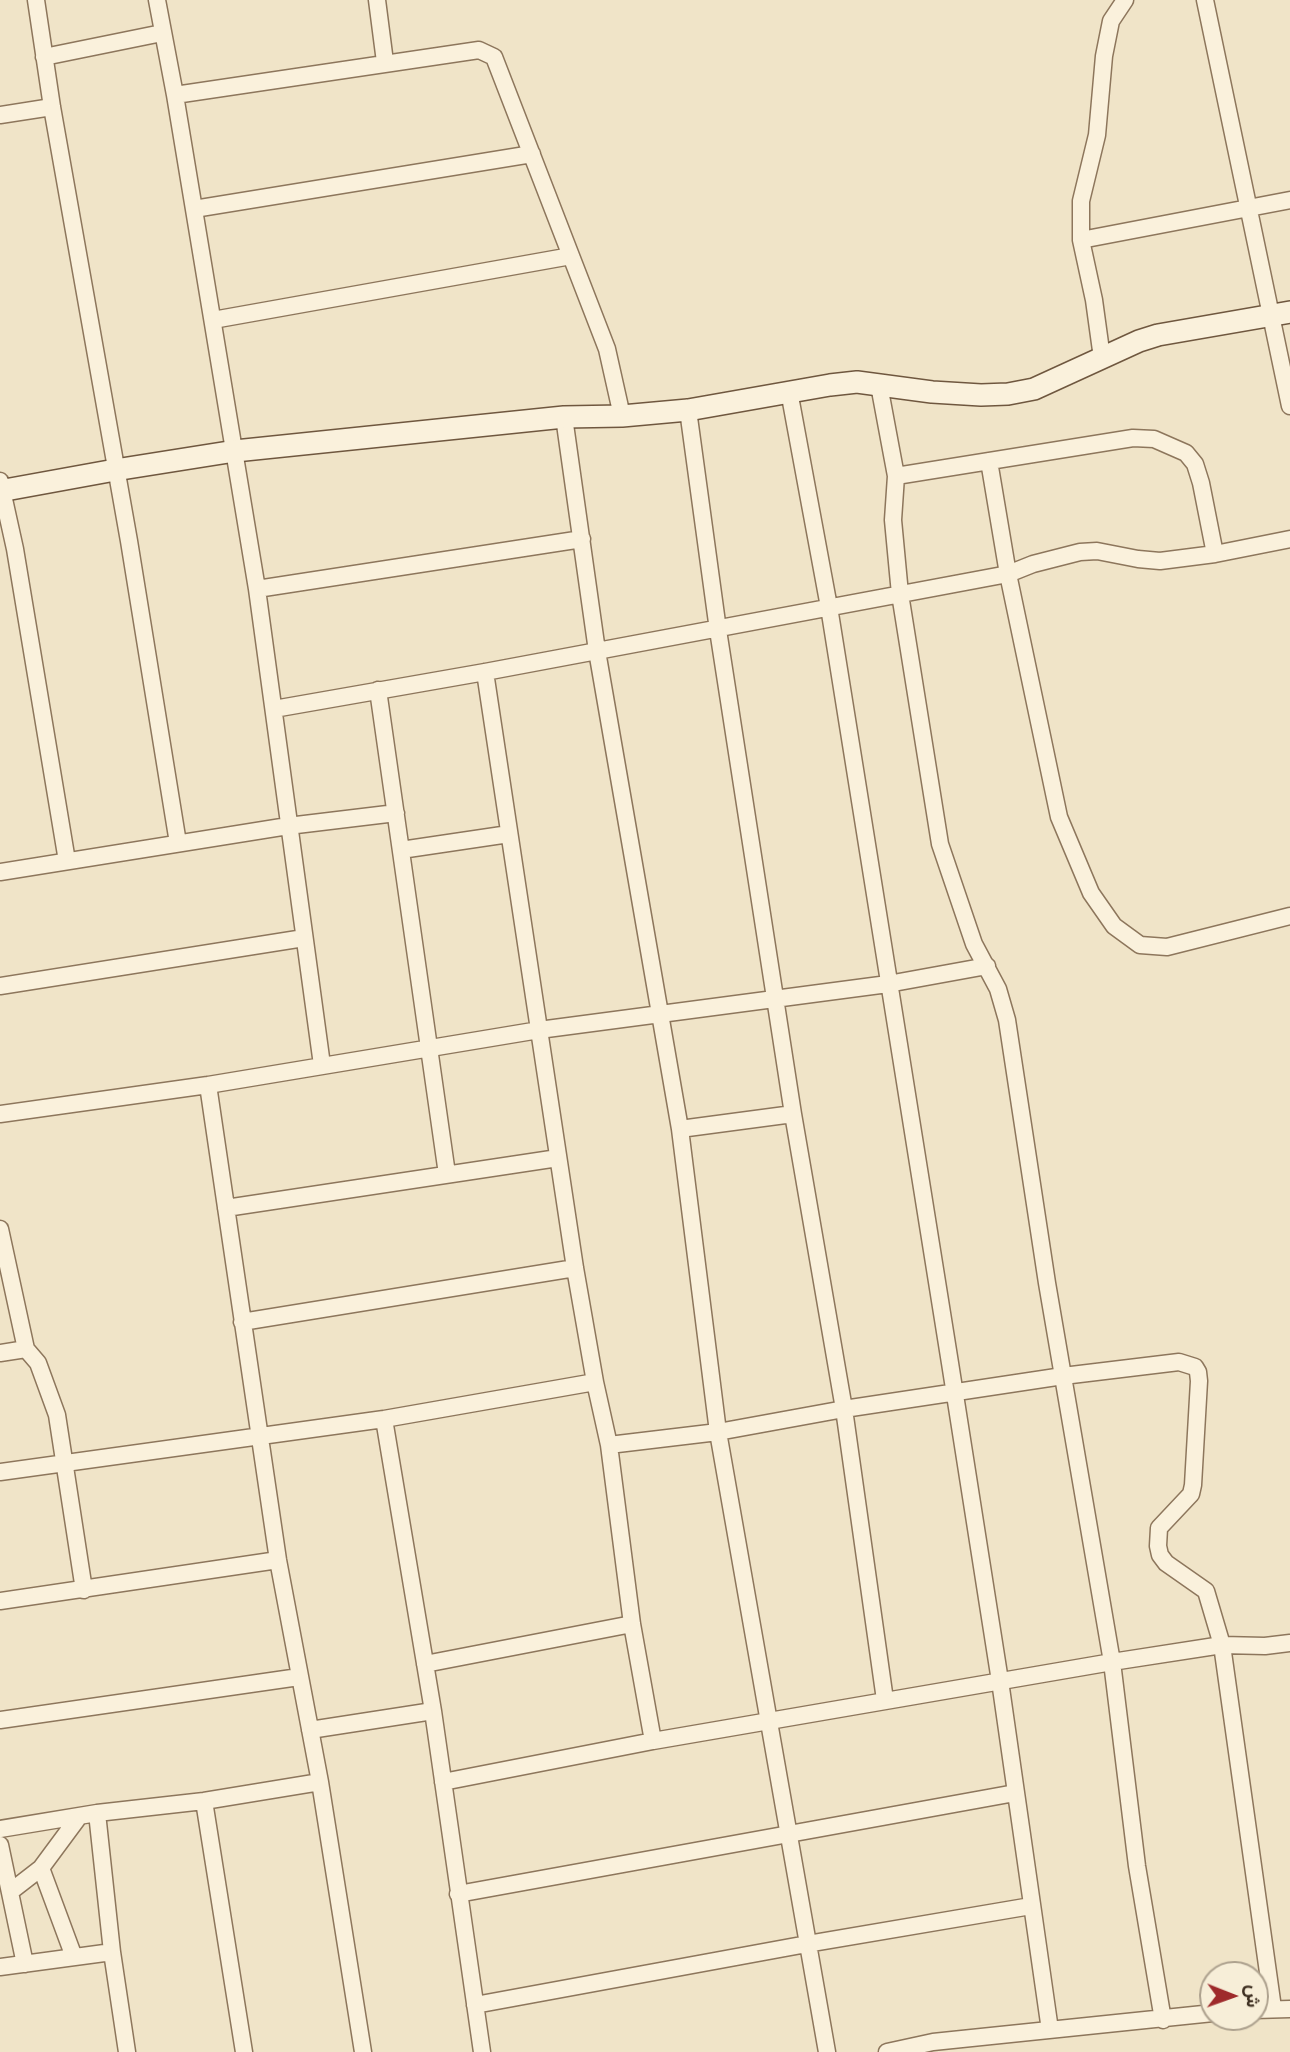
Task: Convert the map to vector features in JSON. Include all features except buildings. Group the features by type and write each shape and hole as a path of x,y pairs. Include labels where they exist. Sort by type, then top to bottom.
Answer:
{"street":[{"path":"36,0 178,844"},
{"path":"157,0 257,589 322,1065"},
{"path":"377,0 385,62"},
{"path":"1102,358 1094,300 1081,240 1081,201 1097,135 1104,56 1111,20 1127,0"},
{"path":"1205,0 1250,208 1280,314 1290,406"},
{"path":"44,57 162,33"},
{"path":"175,95 385,62 479,50 489,53 498,66 607,349 622,416"},
{"path":"0,115 52,107"},
{"path":"194,209 532,154"},
{"path":"1081,240 1290,200"},
{"path":"213,320 571,256"},
{"path":"67,862 15,549 1,487 235,451 564,417 622,416 688,410 789,391 857,383 932,393 1008,394 1034,389 1157,335 1280,314"},
{"path":"879,385 895,476 893,520 900,594 940,844 974,944 998,989 1007,1020 1063,1377 1112,1662 1137,1866 1163,2020"},
{"path":"789,391 829,607 1000,1681 1050,2030"},
{"path":"688,410 718,629 793,1114 844,1409 885,1700"},
{"path":"564,417 597,651 680,1129 718,1432 827,2052"},
{"path":"895,476 1133,438 1154,439 1186,453 1195,464 1215,555"},
{"path":"989,461 1008,575 1059,817 1091,893 1114,926 1140,945 1167,947 1290,916"},
{"path":"274,709 1008,575 1033,564 1080,552 1097,551 1160,561 1215,555 1290,539"},
{"path":"257,589 582,540"},
{"path":"485,672 575,1268 609,1445 632,1623 653,1741"},
{"path":"378,691 446,1174"},
{"path":"0,872 288,826 396,813"},
{"path":"401,850 509,834"},
{"path":"0,986 304,938"},
{"path":"0,1114 208,1085 539,1030 888,984 987,966"},
{"path":"208,1085 258,1436 278,1560 320,1782 363,2052"},
{"path":"680,1129 793,1114"},
{"path":"226,1208 558,1158"},
{"path":"0,1229 26,1349 38,1363 57,1415 84,1590"},
{"path":"242,1322 575,1268"},
{"path":"0,1353 26,1349"},
{"path":"609,1445 718,1432 954,1392 1179,1362 1190,1364 1198,1371 1194,1485 1191,1494 1159,1528 1158,1546 1166,1563 1206,1591 1222,1645 1273,2008"},
{"path":"0,1472 384,1419 595,1382"},
{"path":"384,1419 433,1711 482,2052"},
{"path":"0,1601 278,1560"},
{"path":"425,1664 632,1623"},
{"path":"443,1782 653,1741 1112,1662 1222,1645 1265,1646 1290,1643"},
{"path":"0,1720 299,1677"},
{"path":"310,1730 433,1711"},
{"path":"0,1829 320,1782"},
{"path":"458,1894 1015,1793"},
{"path":"204,1801 244,2052"},
{"path":"97,1813 112,1952 127,2052"},
{"path":"10,1892 41,1868 78,1818"},
{"path":"0,1845 25,1964"},
{"path":"41,1868 74,1957"},
{"path":"475,2005 1031,1906"},
{"path":"0,1967 112,1952"},
{"path":"1269,2008 1290,2009"},
{"path":"887,2052 933,2042 1199,2015"}]}
